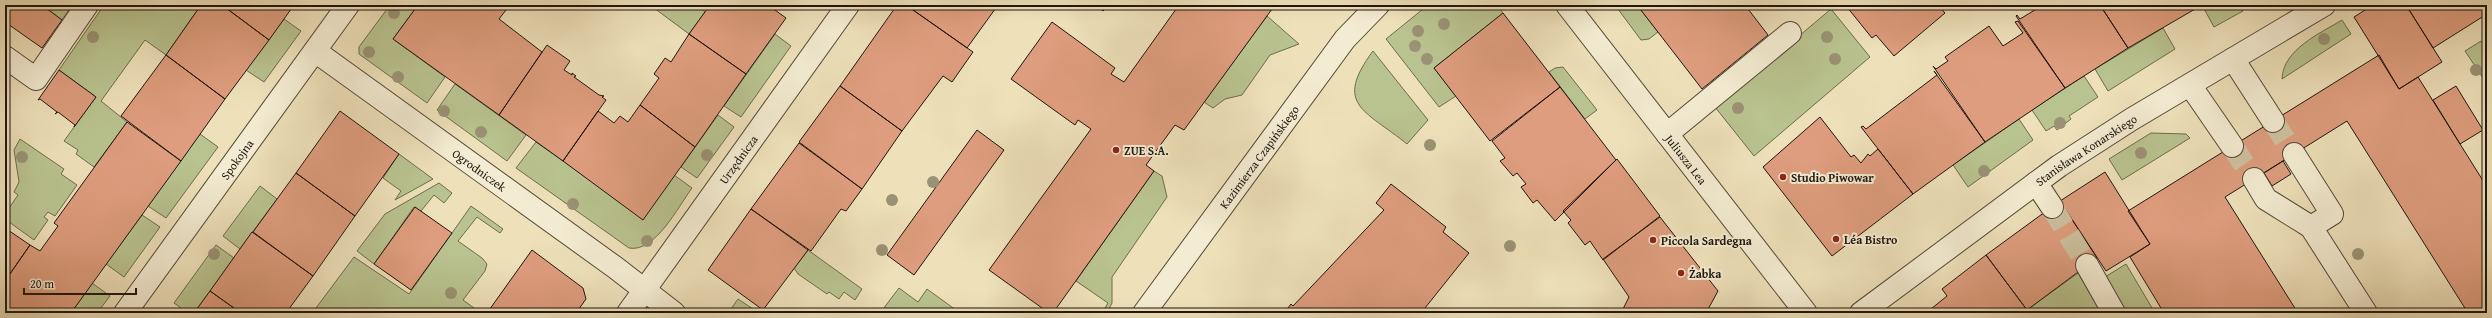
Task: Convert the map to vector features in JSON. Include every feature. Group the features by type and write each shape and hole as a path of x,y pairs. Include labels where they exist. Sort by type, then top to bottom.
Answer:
{"street":[{"path":"5,57 36,79 87,5"},
{"name":"Spokojna","path":"126,313 348,5"},
{"name":"Urzędnicza","path":"628,313 848,5"},
{"name":"Kazimierza Czapińskiego","path":"1144,313 1345,39 1378,5"},
{"name":"Juliusza Lea","path":"1567,5 1806,313"},
{"name":"Stanisława Konarskiego","path":"1861,313 2036,183 2132,119 2324,5"},
{"path":"1666,134 1790,33"},
{"name":"Ogrodniczek","path":"315,51 674,313"},
{"path":"2233,59 2273,121"},
{"path":"2190,85 2232,146"},
{"path":"2294,154 2332,214 2311,227"},
{"path":"2254,179 2266,199 2311,227 2366,313"},
{"path":"2036,183 2052,207"},
{"path":"2087,265 2114,313"}],"green space":[{"path":"42,5 72,5 62,20"},
{"path":"104,5 201,5 166,55 145,40 101,101 127,122 94,167 76,154 78,150 64,141 96,97 59,70"},
{"path":"390,5 418,5 393,39 445,77 427,103 359,54 359,47"},
{"path":"650,5 698,5 705,12 689,34"},
{"path":"1428,5 1497,5 1503,13 1434,68 1456,96 1439,107 1386,39"},
{"path":"1615,5 1637,5 1658,32 1649,39 1641,40"},
{"path":"2202,5 2240,5 2243,11 2214,27"},
{"path":"1831,9 1870,57 1754,156 1715,107"},
{"path":"1267,16 1299,44 1270,55 1242,95 1225,99 1213,108 1204,102"},
{"path":"284,19 301,31 264,82 246,70"},
{"path":"2342,20 2351,34 2282,79 2284,68 2289,59 2304,43"},
{"path":"2163,28 2175,49 2108,91 2095,69"},
{"path":"775,34 791,46 741,117 724,106"},
{"path":"2481,41 2487,51 2487,84 2465,51"},
{"path":"1373,51 1428,120 1407,144 1367,114 1359,105 1355,95 1356,84 1361,69"},
{"path":"1563,67 1597,110 1585,119 1549,72 1555,68"},
{"path":"2084,76 2098,97 2069,116 2071,119 2057,130 2054,126 2046,131 2032,110"},
{"path":"455,84 526,135 507,161 437,110"},
{"path":"718,115 734,127 697,178 681,167"},
{"path":"2019,119 2033,140 1968,187 1953,165"},
{"path":"2151,133 2186,134 2190,138 2122,180 2109,159"},
{"path":"200,134 218,147 166,218 148,206"},
{"path":"20,139 64,169 61,174 77,185 55,216 48,212 44,217 48,220 34,240 5,219 5,214 18,195 14,192 19,182 14,150"},
{"path":"536,142 563,161 674,175 692,188 673,217 657,236 639,248 629,248 516,168"},
{"path":"399,154 433,179 395,200 401,191 383,178"},
{"path":"1154,171 1162,176 1167,197 1112,277 1112,303 1107,313 1102,313 1108,303 1076,281"},
{"path":"439,183 452,193 444,203 434,195 421,211 414,207 374,264 357,251 385,214"},
{"path":"260,186 277,199 240,249 223,236"},
{"path":"471,206 503,229 500,233 477,217 458,241 482,258 487,264 485,271 463,300 481,313 323,313 316,308 354,257 409,294"},
{"path":"142,215 160,227 124,277 106,264"},
{"path":"216,245 234,258 194,313 188,313 174,303"},
{"path":"808,250 862,289 855,300 844,292 839,299 829,292 827,294 798,274 794,268"},
{"path":"2126,264 2155,313 2125,313 2105,277"},
{"path":"2078,273 2101,313 2023,313"},
{"path":"92,283 110,296 97,313 71,313"},
{"path":"899,288 918,302 927,289 960,313 880,313"},
{"path":"738,299 759,313 728,313"}],"building":[{"path":"5,5 42,5 62,20 42,48 5,22"},
{"path":"201,5 222,5 269,40 225,99 166,55"},
{"path":"222,5 294,5 269,40"},
{"path":"418,5 499,5 506,10 499,19 542,52 499,115 393,39"},
{"path":"499,5 510,5 506,10"},
{"path":"710,5 768,5 786,18 746,74 689,34"},
{"path":"897,5 906,5 973,52 952,82 943,76 902,131 840,86"},
{"path":"906,5 998,5 967,48"},
{"path":"1096,5 1108,5 1103,11"},
{"name":"ZUE S.A.","path":"1179,5 1275,5 1184,130 1175,125 1146,165 1154,171 1053,313 1049,313 989,270 1091,129 1078,120 1075,125 1011,79 1052,22 1115,68 1111,74 1124,82"},
{"path":"1637,5 1745,5 1768,35 1702,89"},
{"path":"1849,5 1938,5 1945,13 1894,56 1876,35 1872,38 1847,7"},
{"path":"2043,5 2100,5 2128,48 2065,88 2016,16 2017,15 2020,19"},
{"path":"2100,5 2202,5 2128,48"},
{"path":"2373,5 2406,5 2442,62 2399,89 2354,17"},
{"path":"2406,5 2484,5 2487,14 2433,48"},
{"path":"1503,13 1560,87 1490,141 1434,68"},
{"path":"2018,21 2065,88 1985,142 1933,66 1936,69 1948,61 1945,57 1989,26 2003,46 2023,33 2015,22"},
{"path":"689,34 746,74 695,147 640,105 659,78 654,74 665,58 671,62"},
{"path":"547,45 570,61 564,70 572,75 572,73 576,76 574,77 599,95 604,96 602,97 606,100 563,161 499,115"},
{"path":"166,55 225,99 181,161 121,116"},
{"path":"2379,55 2399,89 2418,77 2487,187 2487,313 2468,313 2347,121 2225,197 2298,313 2164,313 2130,257 2150,244 2128,211"},
{"path":"59,70 96,97 74,127 75,125 58,112 55,114 57,112 40,99 38,100"},
{"path":"1937,75 1985,142 1913,194 1861,127 1863,126 1866,129"},
{"path":"840,86 902,131 862,189 799,142"},
{"path":"2456,86 2483,130 2460,144 2433,100"},
{"path":"1560,87 1616,160 1555,221 1537,200 1533,203 1521,187 1526,184 1517,173 1513,176 1500,161 1505,158 1492,141"},
{"path":"640,105 695,147 643,220 563,161 598,111 614,123 620,116 628,122"},
{"path":"340,111 399,154 355,216 296,173"},
{"path":"1820,117 1851,157 1854,155 1861,163 1868,154 1870,156 1878,149 1913,194 1832,256 1763,167"},
{"path":"127,122 181,161 71,313 6,313 5,281 30,245 40,251 58,226 54,223"},
{"path":"977,130 1004,150 914,275 887,255"},
{"path":"799,143 862,189 846,211 841,209 811,251 751,209"},
{"path":"1617,159 1660,216 1603,260 1590,241 1585,245 1568,223 1571,220 1563,211"},
{"path":"2283,161 2291,174 2272,186 2264,173"},
{"path":"2105,172 2150,244 2106,271 2060,201"},
{"path":"296,173 355,216 313,276 253,232"},
{"path":"1391,184 1446,227 1443,232 1469,253 1421,313 1284,313 1291,304 1293,306 1384,210 1376,203"},
{"path":"2060,201 2097,258 2027,310 1986,255"},
{"path":"415,207 452,233 411,290 374,264"},
{"path":"751,209 808,250 763,310 708,270"},
{"path":"1660,217 1718,291 1706,313 1623,313 1617,310 1618,308 1622,311 1629,297 1603,259"},
{"path":"5,228 30,245 5,281"},
{"path":"252,232 313,276 286,313 241,313 210,291"},
{"path":"532,250 583,288 586,299 576,313 487,313"},
{"path":"1986,255 2027,310 2023,313 1926,313 1947,296 1942,289"},
{"path":"210,291 241,313 194,313"}],"tunnel":[{"path":"2273,121 2294,154"},
{"path":"2232,146 2254,179"},
{"path":"2052,207 2087,265"}],"place":[{"name":"ZUE S.A.","path":"1116,150"},
{"name":"Studio Piwowar","path":"1783,177"},
{"name":"Léa Bistro","path":"1836,239"},
{"name":"Piccola Sardegna","path":"1653,240"},
{"name":"Żabka","path":"1681,273"}]}
